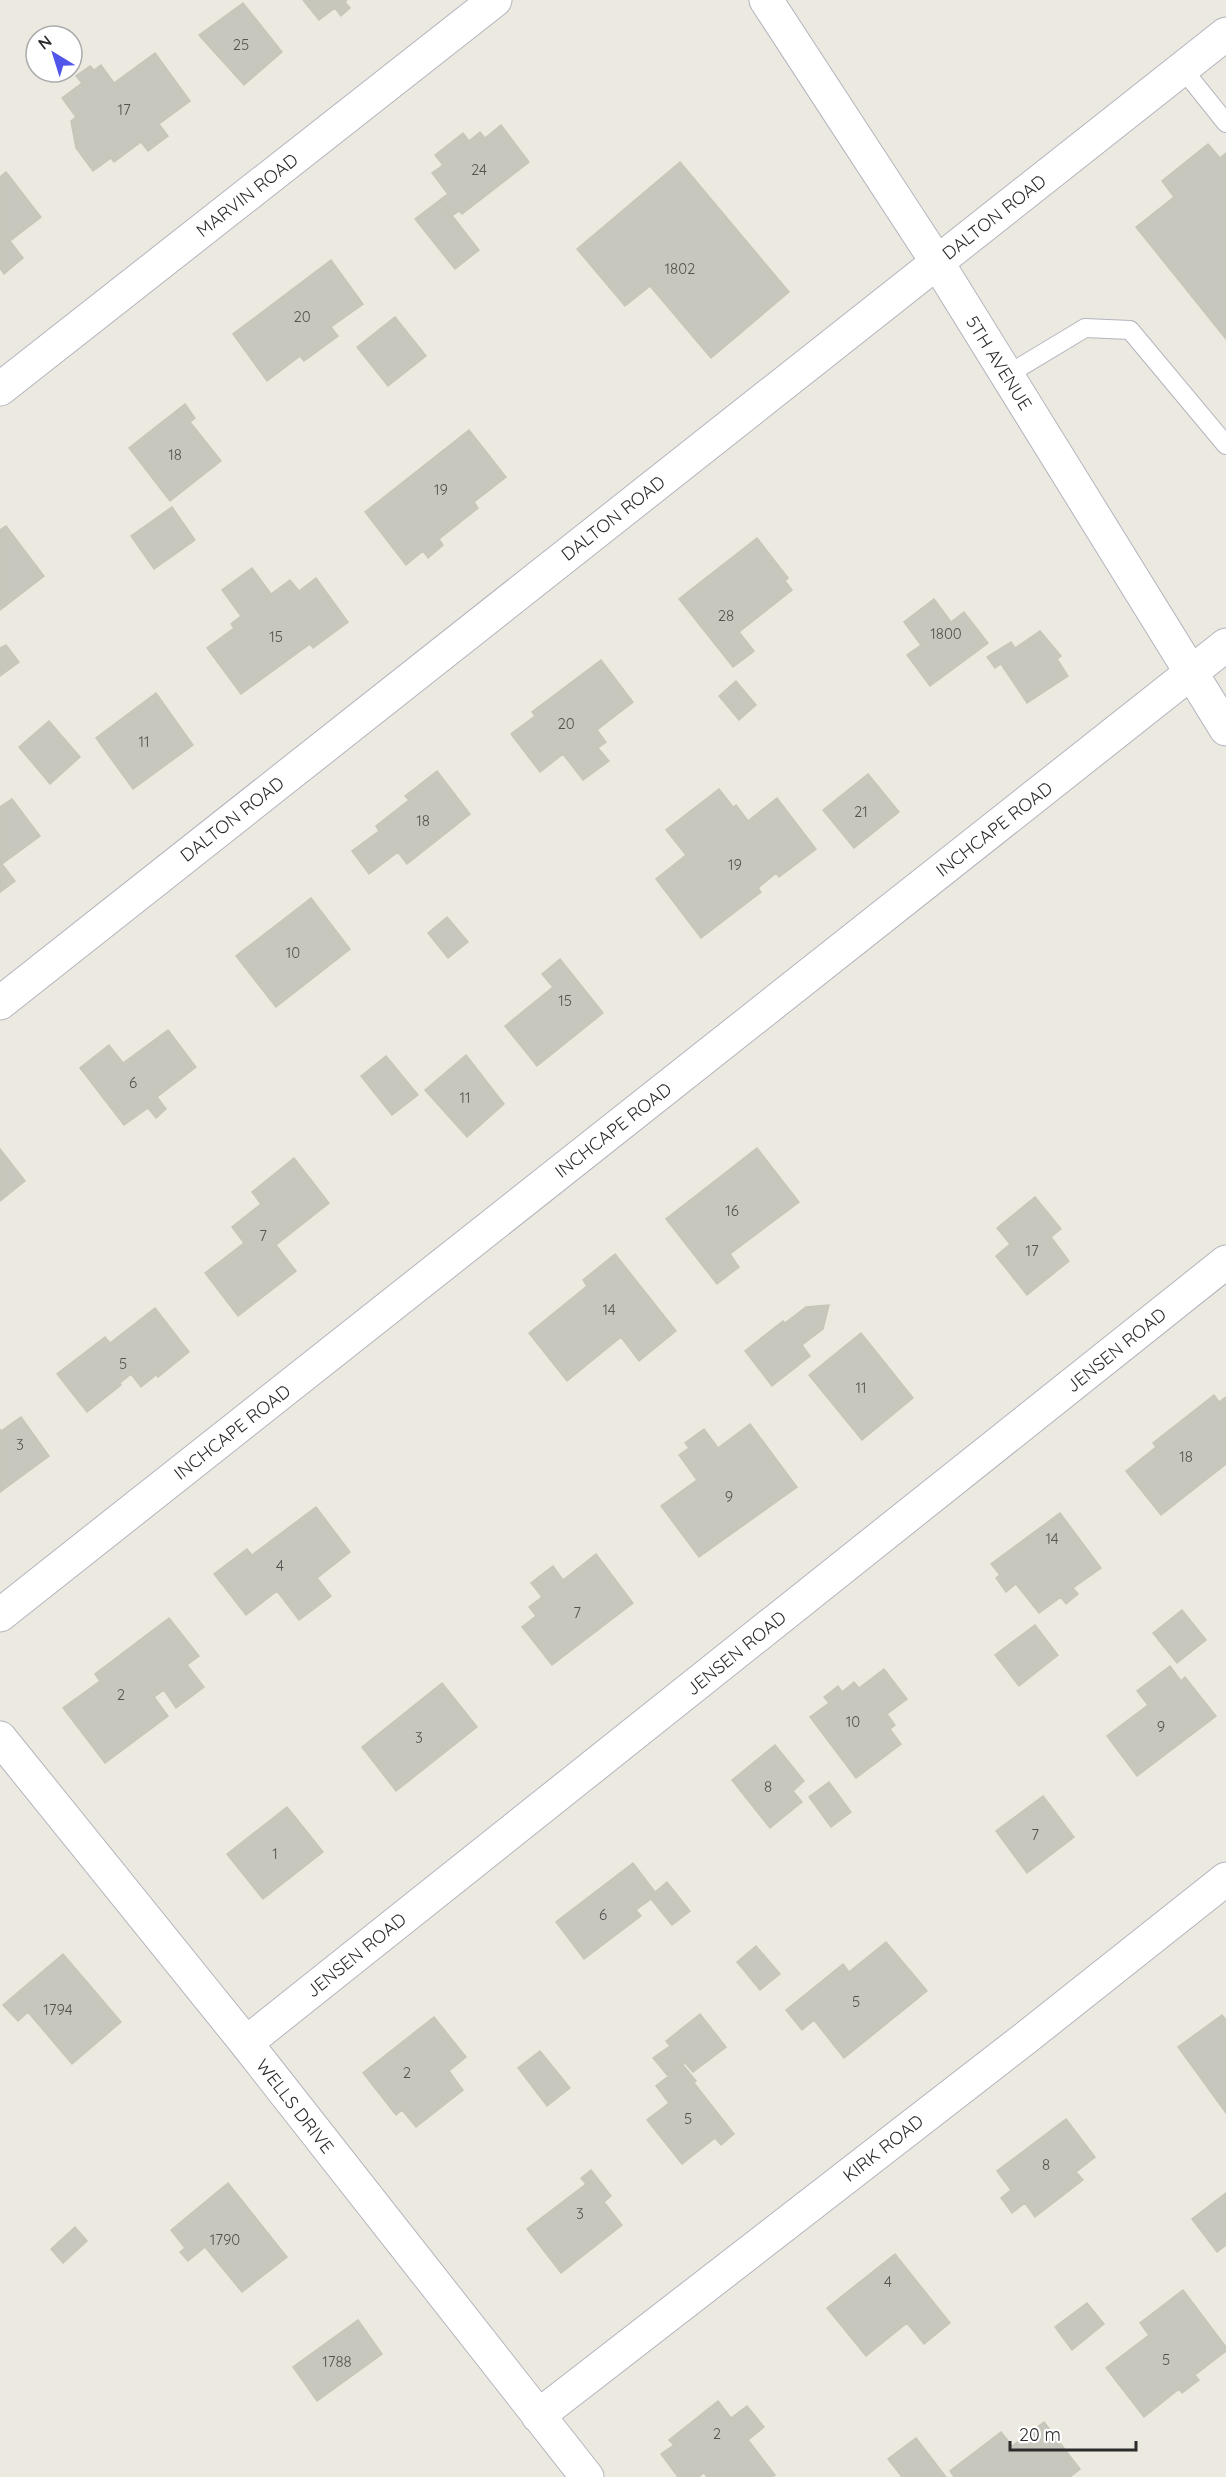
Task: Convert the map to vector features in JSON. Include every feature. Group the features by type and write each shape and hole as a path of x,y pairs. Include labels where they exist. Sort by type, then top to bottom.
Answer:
{"street":[{"name":"MARVIN ROAD","path":"0,389 495,0"},
{"name":"5TH AVENUE","path":"766,0 937,262 1226,729"},
{"name":"DALTON ROAD","path":"0,1003 1226,34"},
{"name":"INCHCAPE ROAD","path":"0,1615 1226,645"},
{"name":"JENSEN ROAD","path":"246,2043 1226,1262"},
{"name":"WELLS DRIVE","path":"0,1738 246,2043 587,2477"},
{"name":"KIRK ROAD","path":"538,2416 1023,2040 1226,1879"}],"lane":[{"path":"1182,68 1226,123"},
{"path":"1007,375 1085,328 1130,330 1226,445"}],"building":[{"path":"303,0 347,0 345,2 350,8 341,16 335,8 319,20"},
{"path":"243,3 282,52 244,85 199,35"},
{"path":"155,53 190,101 159,124 168,136 148,151 141,142 114,162 111,158 93,171 76,148 71,121 76,117 62,98 84,84 84,70 90,66 94,70 101,65 114,83"},
{"path":"501,125 529,162 462,214 459,211 453,215 441,199 448,194 432,173 443,165 435,155 463,133 469,141 480,132 485,138"},
{"path":"1208,144 1220,158 1226,153 1226,339 1136,227 1174,197 1162,181"},
{"path":"680,162 789,292 711,358 650,286 625,306 577,249"},
{"path":"6,172 41,217 10,241 23,258 4,274 0,268 0,177"},
{"path":"440,200 479,250 455,269 415,219"},
{"path":"331,260 363,304 331,327 338,336 304,361 300,356 267,381 233,334"},
{"path":"395,317 426,356 388,386 357,347"},
{"path":"185,404 195,418 190,422 221,461 170,501 129,448"},
{"path":"469,430 506,477 474,502 478,508 439,539 443,545 428,558 423,551 406,565 365,512"},
{"path":"172,507 195,540 154,569 131,536"},
{"path":"6,526 44,576 0,610 0,530"},
{"path":"757,538 788,578 785,581 792,590 739,632 754,651 733,667 679,599"},
{"path":"252,568 271,594 290,580 299,591 316,578 348,622 313,648 310,644 241,694 207,648 234,628 231,624 241,616 222,590"},
{"path":"934,599 951,622 964,612 988,643 930,686 907,655 921,645 904,622"},
{"path":"1040,631 1061,656 1057,659 1068,676 1027,703 1001,664 995,668 987,657 1011,642 1015,648"},
{"path":"6,645 19,662 0,676 0,648"},
{"path":"601,660 633,702 597,730 606,742 598,748 609,761 583,780 563,754 540,772 511,734 535,716 532,712"},
{"path":"736,681 756,705 739,720 719,696"},
{"path":"156,693 193,745 133,789 96,738"},
{"path":"49,721 80,757 50,784 19,747"},
{"path":"437,771 470,814 407,864 398,852 369,874 352,851 379,831 376,826 409,800 405,796"},
{"path":"868,774 899,812 854,848 823,810"},
{"path":"719,789 733,807 736,805 748,821 777,798 816,849 779,877 776,873 758,888 761,892 701,938 656,879 686,855 666,830"},
{"path":"12,799 40,836 2,864 15,881 0,892 0,807"},
{"path":"311,898 350,949 276,1007 236,956"},
{"path":"447,917 468,942 448,958 428,933"},
{"path":"560,959 603,1013 537,1066 505,1026 553,987 542,974"},
{"path":"168,1030 196,1067 157,1097 166,1109 156,1118 148,1108 124,1125 80,1068 109,1045 123,1063"},
{"path":"466,1055 504,1104 467,1137 425,1090"},
{"path":"386,1056 418,1095 392,1115 361,1076"},
{"path":"757,1148 799,1202 730,1254 739,1267 717,1284 666,1219"},
{"path":"0,1149 25,1181 0,1201"},
{"path":"294,1158 329,1203 276,1245 296,1271 238,1316 205,1273 244,1243 232,1227 261,1204 252,1192"},
{"path":"1035,1197 1061,1229 1051,1237 1069,1261 1027,1295 996,1256 1010,1244 997,1228"},
{"path":"615,1254 676,1331 639,1361 621,1337 567,1381 529,1333 587,1286 583,1280"},
{"path":"829,1305 823,1329 802,1345 810,1356 772,1386 745,1351 783,1321 785,1323 806,1307"},
{"path":"155,1308 189,1352 158,1377 156,1375 141,1387 131,1374 87,1412 57,1374 105,1337 110,1343"},
{"path":"861,1333 913,1398 862,1440 809,1375"},
{"path":"1214,1395 1219,1402 1226,1397 1226,1464 1161,1515 1126,1471 1156,1447 1153,1443"},
{"path":"21,1417 49,1456 0,1492 0,1429 1,1431"},
{"path":"750,1424 797,1487 699,1557 661,1506 697,1480 679,1455 689,1448 685,1443 704,1429 718,1448"},
{"path":"316,1507 350,1552 317,1578 331,1596 299,1620 277,1591 246,1615 214,1574 247,1549 252,1555"},
{"path":"1060,1513 1101,1568 1073,1588 1078,1594 1066,1604 1061,1597 1039,1613 1016,1584 1006,1592 996,1578 1000,1575 991,1564"},
{"path":"596,1554 633,1603 552,1665 522,1627 536,1616 529,1607 542,1597 531,1583 553,1566 563,1580"},
{"path":"1182,1610 1206,1640 1177,1663 1153,1633"},
{"path":"169,1618 199,1656 187,1665 204,1687 176,1708 164,1690 154,1697 168,1716 105,1763 63,1708 100,1681 95,1674"},
{"path":"1035,1625 1058,1655 1019,1686 995,1655"},
{"path":"1170,1666 1181,1681 1185,1677 1216,1716 1137,1776 1107,1736 1148,1705 1137,1691"},
{"path":"884,1669 907,1699 887,1714 895,1725 890,1729 901,1744 856,1778 810,1717 829,1703 824,1697 838,1686 842,1692 854,1682 859,1688"},
{"path":"442,1683 477,1727 396,1791 362,1747"},
{"path":"775,1745 804,1781 793,1791 802,1802 770,1828 732,1780"},
{"path":"829,1782 851,1812 831,1827 809,1797"},
{"path":"1043,1796 1074,1837 1027,1873 996,1831"},
{"path":"287,1807 323,1852 263,1899 227,1854"},
{"path":"633,1863 655,1892 667,1882 690,1911 672,1925 651,1899 636,1910 641,1916 584,1959 556,1922"},
{"path":"886,1942 927,1991 844,2058 814,2020 802,2030 786,2010 843,1964 849,1972"},
{"path":"756,1946 780,1974 760,1990 737,1962"},
{"path":"63,1954 121,2022 72,2064 28,2012 18,2021 3,2005"},
{"path":"700,2014 726,2047 693,2072 685,2063 668,2076 653,2058 670,2046 666,2041"},
{"path":"1222,2015 1226,2020 1226,2113 1178,2047"},
{"path":"434,2017 466,2057 449,2071 463,2090 416,2127 402,2110 396,2115 363,2073"},
{"path":"540,2051 570,2088 547,2106 518,2068"},
{"path":"683,2065 696,2081 694,2083 734,2134 721,2145 715,2138 682,2164 647,2120 669,2103 656,2086"},
{"path":"1066,2119 1095,2157 1076,2172 1083,2180 1035,2217 1025,2203 1012,2213 1001,2198 1011,2190 997,2171"},
{"path":"591,2170 611,2196 604,2202 622,2225 561,2273 527,2229 586,2184 581,2178"},
{"path":"228,2183 287,2257 242,2292 205,2247 188,2261 180,2252 185,2248 171,2230"},
{"path":"1226,2193 1226,2245 1217,2252 1192,2219"},
{"path":"75,2227 87,2241 63,2263 51,2249"},
{"path":"895,2254 950,2323 924,2344 907,2323 866,2356 827,2308"},
{"path":"1183,2290 1226,2347 1226,2351 1195,2375 1199,2380 1182,2393 1179,2389 1144,2417 1106,2368 1149,2335 1140,2323"},
{"path":"1087,2303 1104,2324 1072,2350 1055,2327"},
{"path":"358,2320 382,2354 317,2401 293,2367"},
{"path":"718,2401 731,2418 747,2406 764,2427 748,2440 775,2475 772,2477 707,2477 704,2473 698,2477 678,2477 661,2454 674,2445 669,2440"},
{"path":"1044,2422 1080,2469 1070,2477 954,2477 950,2471 1001,2432 1012,2446"},
{"path":"916,2438 946,2477 902,2477 888,2459"}]}
